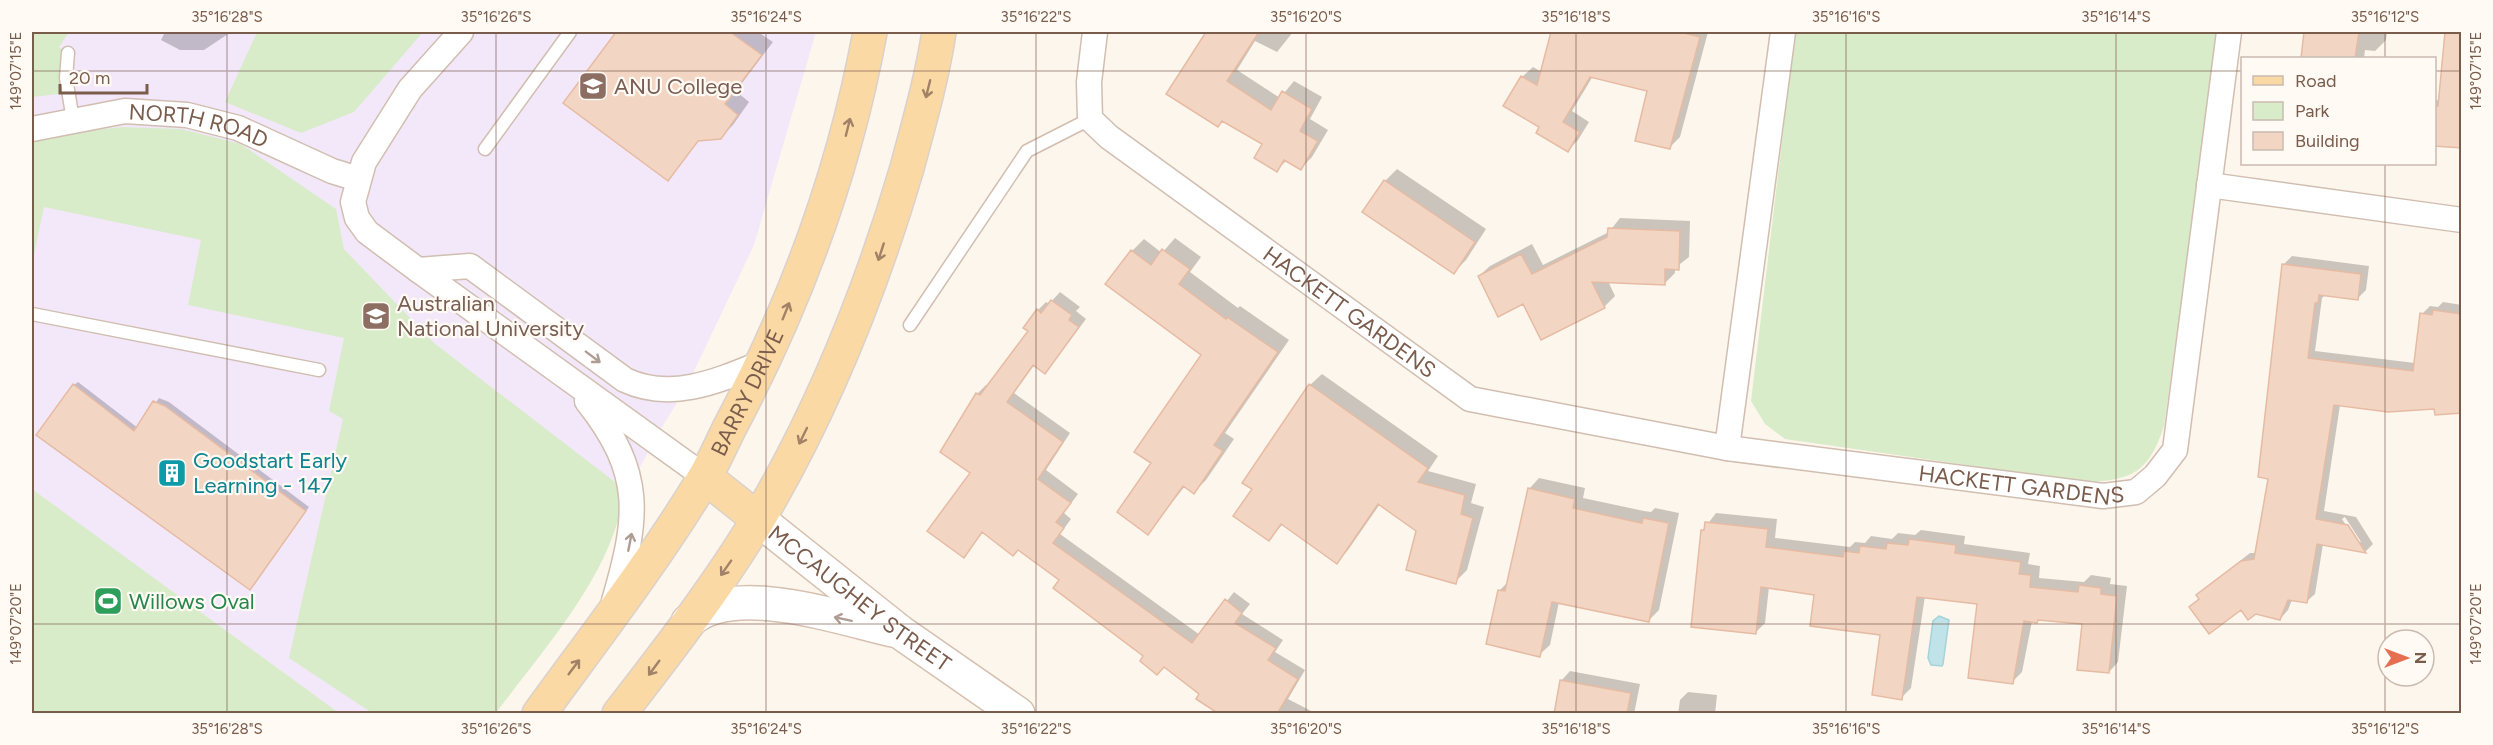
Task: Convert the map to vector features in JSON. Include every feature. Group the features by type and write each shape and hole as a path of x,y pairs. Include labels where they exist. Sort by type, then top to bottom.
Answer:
{"main road":[{"name":"BARRY DRIVE","path":"539,714 610,618 705,477 764,362 814,241 834,178 870,32"},
{"path":"619,714 688,622 758,519 811,420 859,314 881,254 918,127 939,32"},
{"name":"MCCAUGHEY STREET","path":"705,477 758,519"}],"street":[{"path":"461,32 410,89 364,162 353,202 357,218 367,232 418,270 705,477"},
{"path":"1090,119 1089,82 1095,32"},
{"path":"1727,448 1783,32"},
{"name":"HACKETT GARDENS","path":"1090,119 1109,137 1470,399 1727,448 2103,496 2136,492 2155,476 2175,450 2229,32"},
{"name":"NORTH ROAD","path":"32,129 125,111 187,115 238,128 332,171 358,179"},
{"path":"2209,185 2462,220"},
{"path":"418,270 470,266 625,380 637,386 660,390 698,386 764,362"},
{"path":"571,382 599,416 612,437 627,473 633,499 630,546 610,618"},
{"name":"MCCAUGHEY STREET","path":"758,519 900,632 1018,714"},
{"path":"688,622 708,608 749,602 774,604 900,632"}],"lane":[{"path":"485,149 570,32"},
{"path":"68,53 66,78 73,120"},
{"path":"910,325 1027,151 1090,119"},
{"path":"32,314 319,370"}],"shaded area":[{"name":"Australian National University","path":"32,32 816,32 754,245 686,388 617,509 463,713 32,713"}],"green space":[{"path":"32,32 69,32 59,47 68,53 68,93 32,97"},
{"path":"257,32 423,32 354,112 301,133 225,102"},
{"path":"1795,32 2219,32 2164,426 2145,464 2126,476 2084,482 1785,439 1765,424 1751,401"},
{"path":"121,127 181,129 241,144 336,209 344,249 434,343 624,489 618,519 608,549 593,579 555,636 496,713 372,713 289,658 343,419 329,411 344,338 188,305 201,240 44,207 32,264 32,142 64,134"},
{"name":"Willows Oval","path":"32,489 339,713 32,713"}],"water":[{"path":"1939,616 1949,620 1942,666 1931,665 1928,658 1933,621"}],"building":[{"path":"616,32 730,32 762,55 725,104 738,115 721,139 698,141 668,181 563,103"},
{"path":"1206,32 1259,32 1227,81 1271,110 1282,91 1312,109 1300,131 1318,141 1301,170 1284,160 1277,172 1254,158 1262,144 1222,121 1218,127 1166,94"},
{"path":"1551,32 1680,32 1700,37 1670,149 1635,141 1647,91 1590,77 1563,122 1580,132 1568,152 1536,133 1539,127 1503,106 1521,76 1537,85"},
{"path":"2304,32 2359,32 2355,57 2301,57"},
{"path":"2445,32 2462,32 2462,148 2436,146 2436,106 2438,106"},
{"path":"1384,180 1475,242 1454,274 1362,212"},
{"path":"1608,228 1680,231 1679,270 1665,269 1665,285 1592,282 1605,308 1541,340 1523,304 1498,317 1478,276 1521,254 1532,274 1607,237"},
{"path":"1162,249 1190,269 1179,284 1226,319 1227,317 1278,352 1214,445 1223,451 1194,494 1183,486 1148,535 1117,512 1151,463 1134,452 1201,355 1105,284 1131,250 1151,265"},
{"path":"2282,264 2361,274 2358,300 2319,295 2318,303 2315,303 2308,358 2413,371 2420,313 2432,315 2433,310 2462,314 2462,413 2435,415 2434,409 2388,412 2334,405 2316,519 2348,525 2366,553 2317,544 2307,603 2288,600 2280,620 2256,614 2248,620 2241,610 2209,634 2189,607 2199,599 2196,595 2241,561 2254,559 2268,479 2258,477"},
{"path":"1051,300 1072,315 1069,320 1079,327 1045,374 1033,365 1007,402 1063,442 1038,479 1071,503 1056,522 1064,528 1053,543 1192,643 1225,599 1242,613 1235,623 1276,648 1268,660 1298,679 1277,714 1219,714 1196,699 1199,694 1164,667 1157,675 1140,661 1143,656 1053,588 1059,580 1018,550 1013,556 982,532 964,558 927,531 970,473 940,452 976,393 980,395 1028,331 1023,328 1037,309 1041,313"},
{"name":"Goodstart Early Learning - 147","path":"73,384 134,431 153,401 165,406 306,511 250,590 36,435"},
{"path":"1309,384 1428,468 1418,482 1465,495 1461,514 1473,518 1456,584 1406,570 1416,531 1378,504 1337,564 1281,524 1269,541 1233,516 1252,489 1242,483"},
{"path":"1528,488 1575,499 1573,508 1642,523 1643,518 1669,523 1649,622 1552,602 1540,657 1486,644 1498,590 1505,591"},
{"path":"1705,522 1768,529 1766,547 1843,557 1844,551 1859,553 1860,546 1886,549 1887,543 1908,545 1909,539 1956,545 1955,553 2021,562 2019,574 2031,575 2030,587 2078,592 2079,585 2101,588 2101,594 2117,596 2109,673 2077,670 2082,624 2038,620 2037,623 2024,621 2013,684 1968,678 1977,604 1917,597 1902,700 1872,695 1880,635 1810,626 1814,595 1761,587 1756,634 1691,627 1701,530 1704,530"},
{"path":"1560,680 1631,693 1627,714 1554,714"}],"place":[{"name":"ANU College","path":"593,86"},
{"name":"Australian National University","path":"376,316"},
{"name":"Goodstart Early Learning - 147","path":"172,473"},
{"name":"Willows Oval","path":"108,601"}]}
